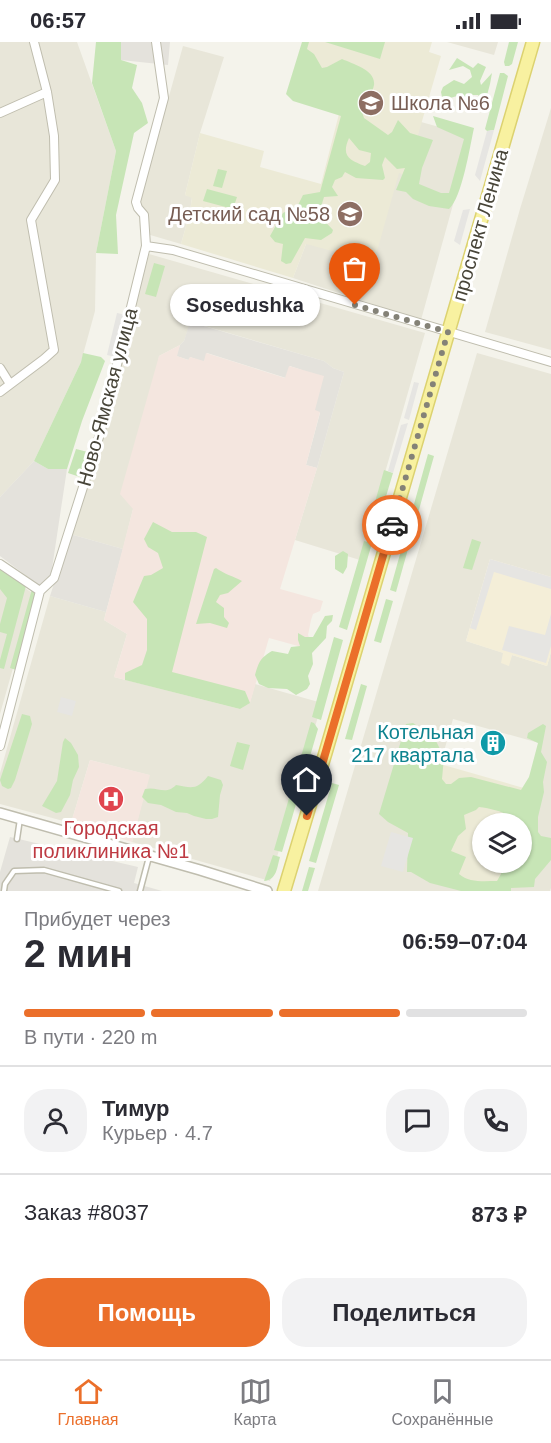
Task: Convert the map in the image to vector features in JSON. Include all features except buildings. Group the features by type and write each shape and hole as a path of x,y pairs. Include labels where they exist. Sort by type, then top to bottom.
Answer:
{"main road":[{"name":"проспект Ленина","path":"284,891 533,42"}],"street":[{"path":"0,392 54,350 31,220 55,180 54,136 34,42"},
{"name":"Ново-Ямская улица","path":"0,746 40,591 54,578 100,434 146,246 144,215 136,202 164,98 156,42"},
{"path":"0,112 46,92"},
{"path":"146,246 173,250 551,362"},
{"path":"0,368 10,384"},
{"path":"0,564 40,591"},
{"path":"1,816 20,819 267,891"}],"lane":[{"path":"17,838 20,819"},
{"path":"140,891 149,856"},
{"path":"4,891 5,884 14,871 44,870 119,891"}],"shaded area":[{"path":"0,42 77,42 116,151 96,253 95,311 81,362 34,461 0,497"},
{"path":"121,42 170,42 168,65 121,60"},
{"path":"307,42 432,42 429,52 441,56 406,176 399,173 374,262 306,244 293,278 181,244 192,198 185,195 200,133 264,151 260,167 321,184 340,110 290,95"},
{"path":"447,42 498,42 494,55"},
{"path":"183,46 224,57 200,133 185,195 192,197 181,244 140,232 139,204"},
{"path":"551,108 551,350 485,332"},
{"path":"421,122 472,136 421,320 293,278 306,244 399,172 407,175"},
{"path":"494,130 480,181 475,175 487,131"},
{"path":"470,209 460,245 454,241 463,210"},
{"path":"149,254 425,333 360,560 295,540 344,372 324,361 191,322 184,341 159,356 133,509 123,549 70,534 103,432"},
{"path":"117,313 126,315 116,357 107,355"},
{"path":"190,322 324,361 344,372 317,468 306,465 320,413 315,411 302,370 290,366 286,378 207,353 204,362 190,357 189,360 176,356"},
{"path":"180,345 177,356 188,360 190,357 204,361 206,353 285,378 289,366 324,376 315,410 320,412 306,465 317,468 280,589 323,601 320,611 313,614 311,620 308,635 311,642 309,649 269,638 250,703 240,709 114,677 127,634 104,620 133,509 120,494 159,356"},
{"path":"477,353 551,374 551,577 490,559 466,641 504,653 508,666 512,655 547,666 551,652 550,891 506,891 516,873 532,873 532,813 529,813 539,743 453,719 411,870 486,891 318,891"},
{"path":"414,382 419,383 409,420 404,418"},
{"path":"408,423 393,473 388,471 401,425"},
{"path":"34,461 48,469 67,469 51,575 41,587 0,556 0,497"},
{"path":"70,534 123,549 106,612 50,596"},
{"path":"490,559 551,577 551,652 547,666 512,655 509,666 501,663 503,653 466,641"},
{"path":"490,559 551,577 551,589 494,572 476,630 470,628"},
{"path":"0,572 34,594 0,714"},
{"path":"50,596 106,612 104,620 127,634 114,677 240,709 250,702 255,684 322,703 270,881 132,842 149,775 90,760 71,823 0,804 0,773"},
{"path":"551,614 551,646 546,663 502,650 509,626 545,635"},
{"path":"61,697 76,701 72,716 57,712"},
{"name":"Городская поликлиника №1","path":"90,760 150,775 132,842 71,823"},
{"path":"440,764 534,791 526,813 472,813 472,873 511,873 506,891 411,870"},
{"path":"391,832 413,838 403,872 381,866"},
{"path":"10,837 138,867 134,883 162,891 0,891 0,872"}],"green space":[{"path":"96,42 121,42 121,60 137,65 132,88 142,103 148,123 134,133 116,215 118,254 96,253 116,151 92,83"},
{"path":"302,42 309,42 307,49 314,54 322,68 342,59 363,68 374,80 372,91 362,112 364,118 388,135 398,120 410,133 433,140 422,168 419,184 441,193 449,193 464,139 437,127 433,116 474,128 465,171 454,203 449,209 429,206 413,199 406,192 396,190 405,168 397,169 385,157 382,165 385,178 383,180 356,178 345,172 342,177 335,180 332,187 338,196 324,197 321,208 322,215 333,230 332,233 321,240 305,238 291,263 286,264 281,261 283,244 275,242 270,236 283,213 298,205 303,195 320,192 341,116 293,101 286,94","holes":["349,138 359,150 371,153 370,162 365,166 348,157 346,149"]},
{"path":"325,42 385,42 380,59"},
{"path":"509,42 518,42 512,64 505,66 504,62"},
{"path":"457,58 473,68 478,63 486,67 480,81 481,85 492,73 485,103 478,95 470,95 465,106 457,96 447,99 442,97 443,87 454,80 464,84 472,77 470,70 463,66 449,70"},
{"path":"500,73 508,76 494,130 487,131 485,129"},
{"path":"218,169 227,171 222,188 213,186"},
{"path":"207,189 237,197 233,209 203,201"},
{"path":"154,263 165,266 156,297 145,294"},
{"path":"83,353 101,357 105,361 67,469 48,469 34,461 81,362"},
{"path":"76,449 88,452 80,477 68,473"},
{"path":"428,454 434,456 396,592 390,590"},
{"path":"384,470 393,473 376,530 368,527"},
{"path":"153,522 172,532 196,532 207,537 172,672 245,691 250,703 240,709 125,680 125,673 142,665 147,650 147,619 133,602 144,576 163,568 158,553 148,547 144,539"},
{"path":"472,539 481,542 472,570 463,568"},
{"path":"364,541 372,543 347,630 339,627"},
{"path":"343,551 348,554 347,567 343,574 335,569 335,556"},
{"path":"0,566 26,586 4,669 0,668 0,660 7,634 0,632 0,624 7,598 0,589"},
{"path":"216,568 242,581 228,593 220,595 216,602 224,608 224,617 229,623 227,628 210,623 196,624"},
{"path":"32,589 38,591 16,670 10,668"},
{"path":"386,599 393,601 381,643 374,641"},
{"path":"333,615 332,621 327,626 326,638 312,653 313,664 308,676 310,684 307,689 296,695 287,689 268,688 259,684 255,675 262,658 272,651 288,654 291,647 300,646 298,633 305,637 313,637 325,616"},
{"path":"334,637 343,640 321,720 312,717"},
{"path":"361,684 367,686 352,740 345,739"},
{"path":"22,714 30,716 32,724 15,780 8,789 2,786 0,780"},
{"path":"311,722 318,729 282,852 274,850"},
{"path":"413,723 434,737 444,757 442,779 446,784 451,784 459,778 471,777 521,790 529,777 538,743 527,738 528,733 543,724 546,726 541,752 547,762 543,782 544,792 538,817 538,832 541,836 551,838 551,860 535,879 534,887 511,888 511,891 461,891 430,883 407,872 408,833 379,814 406,724"},
{"path":"65,738 78,755 79,767 70,795 61,812 56,813 42,806 57,781"},
{"path":"237,742 250,745 243,770 230,766"},
{"path":"208,776 221,780 223,785 218,817 212,819 176,812 161,805 148,803 142,797 145,789 168,790 176,785 194,787 201,784"},
{"path":"332,783 339,785 316,863 309,861"},
{"path":"273,855 280,857 277,869 272,878 264,881"},
{"path":"309,867 315,868 308,891 302,891"}],"way so far":[{"path":"355,305 448,332 392,525"}],"place":[{"name":"Школа №6","path":"371,103"},
{"name":"Детский сад №58","path":"350,214"},
{"name":"Sosedushka","path":"355,305"},
{"name":"Котельная 217 квартала","path":"493,743"},
{"name":"Городская поликлиника №1","path":"111,799"}],"route":[{"path":"307,816 392,525"}]}
